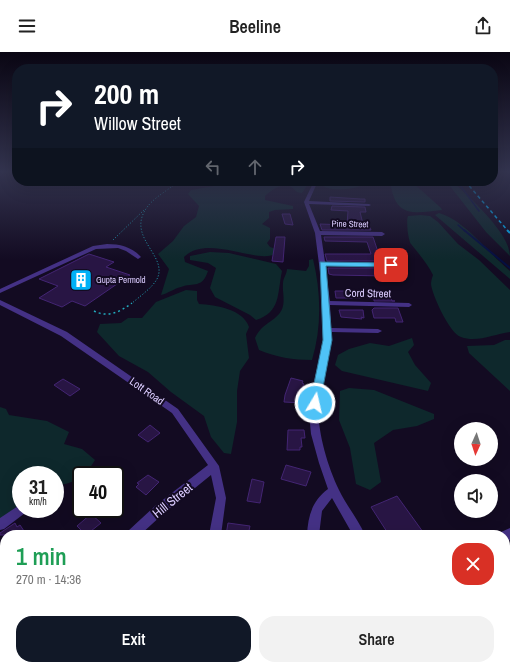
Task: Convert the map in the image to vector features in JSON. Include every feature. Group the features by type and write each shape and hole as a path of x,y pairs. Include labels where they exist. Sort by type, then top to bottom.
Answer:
{"street":[{"path":"356,530 334,491 320,448 314,413 315,394 328,340 327,303 318,233 306,202 369,205"},
{"name":"Pine Street","path":"318,233 382,234"},
{"path":"0,291 83,252 107,245 129,248 138,257"},
{"path":"322,264 391,265"},
{"name":"Lott Road","path":"0,302 64,334 176,411 214,466 221,498 216,530"},
{"name":"Cord Street","path":"327,303 409,305"},
{"path":"328,330 378,331"},
{"name":"Hill Street","path":"137,530 159,510 214,466"},
{"path":"313,530 314,512 323,498 334,491"},
{"path":"0,525 12,516"}],"path":[{"path":"107,245 120,234 139,213 154,202"},
{"path":"94,311 102,315 118,313 124,310 151,287 158,277 159,267 151,248 140,230 142,218 146,209"}],"green space":[{"path":"195,202 274,202 293,206 293,209 275,210 269,212 269,218 262,224 270,228 270,239 267,243 270,247 276,249 277,254 268,256 253,255 211,248 192,251 184,257 185,262 208,271 206,277 200,283 178,288 161,295 169,269 158,254 173,241 184,226 196,217 199,206"},
{"path":"397,202 434,202 442,210 413,212 400,207"},
{"path":"462,202 474,202 496,226 508,247 510,256 486,232"},
{"path":"439,213 458,223 476,238 510,271 510,279 435,215"},
{"path":"408,216 430,216 438,222 458,244 479,260 510,290 510,332 486,338 467,339 461,337 452,329 442,314 432,289 431,281 433,275 426,263 411,244 409,238 407,226"},
{"path":"210,252 229,253 276,264 282,271 278,295 274,307 270,312 264,317 256,320 250,315 215,297 210,288 216,268 208,263 190,260 190,256"},
{"path":"313,259 318,284 319,322 318,335 312,360 285,358 259,350 255,338 264,326 279,314 283,307 283,281 287,269 306,271 309,266 309,260"},
{"path":"186,290 197,291 197,300 199,304 213,305 235,312 246,321 249,327 246,334 249,358 240,371 237,391 237,422 231,454 224,453 211,437 204,416 171,392 148,372 119,356 97,332 100,324 121,323 128,318 142,318 156,302"},
{"path":"412,338 414,345 408,352 415,365 431,383 428,391 342,371 335,365 338,355 349,349 370,343 389,346"},
{"path":"505,340 510,340 510,391 469,353 467,346 494,345"},
{"path":"349,388 374,390 434,414 434,419 417,426 393,430 374,443 381,482 370,490 356,484 350,448 339,420 340,391"},
{"path":"0,407 6,409 9,415 47,421 69,432 64,444 82,449 95,460 91,466 72,466 72,482 64,484 64,466 12,466 12,510 0,519"}],"building":[{"path":"332,206 365,207 366,212 360,212 363,224 369,226 371,230 322,230 320,224 347,225 348,211 331,210"},
{"path":"282,214 290,214 293,225 285,224"},
{"path":"276,237 285,237 283,262 272,261"},
{"path":"324,237 373,237 381,261 327,261 325,254 371,254 367,242 325,241"},
{"name":"Gupta Permold","path":"89,254 114,262 106,267 130,275 85,306 72,301 62,307 39,298 58,286 39,279"},
{"path":"328,268 383,268 386,276 333,275 329,274"},
{"path":"335,291 361,291 362,298 336,298"},
{"path":"368,291 389,291 392,301 374,301 374,298 370,298"},
{"path":"374,308 398,308 403,322 396,322 395,318 374,318 372,310"},
{"path":"339,310 363,310 364,318 341,317"},
{"path":"291,378 303,381 302,383 304,384 299,396 303,396 303,403 284,402"},
{"path":"63,379 80,389 70,396 54,385"},
{"path":"150,425 160,433 148,442 138,435"},
{"path":"288,430 304,430 305,438 301,438 302,447 300,447 300,450 287,450"},
{"path":"286,465 311,472 306,486 281,479"},
{"path":"148,475 159,482 146,495 136,487 139,484 137,483"},
{"path":"252,479 264,482 260,503 247,501"},
{"path":"397,496 422,530 386,530 371,507"},
{"path":"86,518 95,518 101,523 92,530 81,530 77,526"},
{"path":"15,523 17,527 20,525 23,530 4,530"},
{"path":"228,523 250,526 249,530 227,530"}],"waterway":[{"path":"472,202 479,211"},
{"path":"458,225 465,231"},
{"path":"464,230 510,268"}],"railway":[{"path":"483,202 508,231"}],"place":[{"name":"Gupta Permold","path":"81,280"}],"route":[{"path":"315,403 315,394 328,340 327,303 322,264 391,265"}]}
